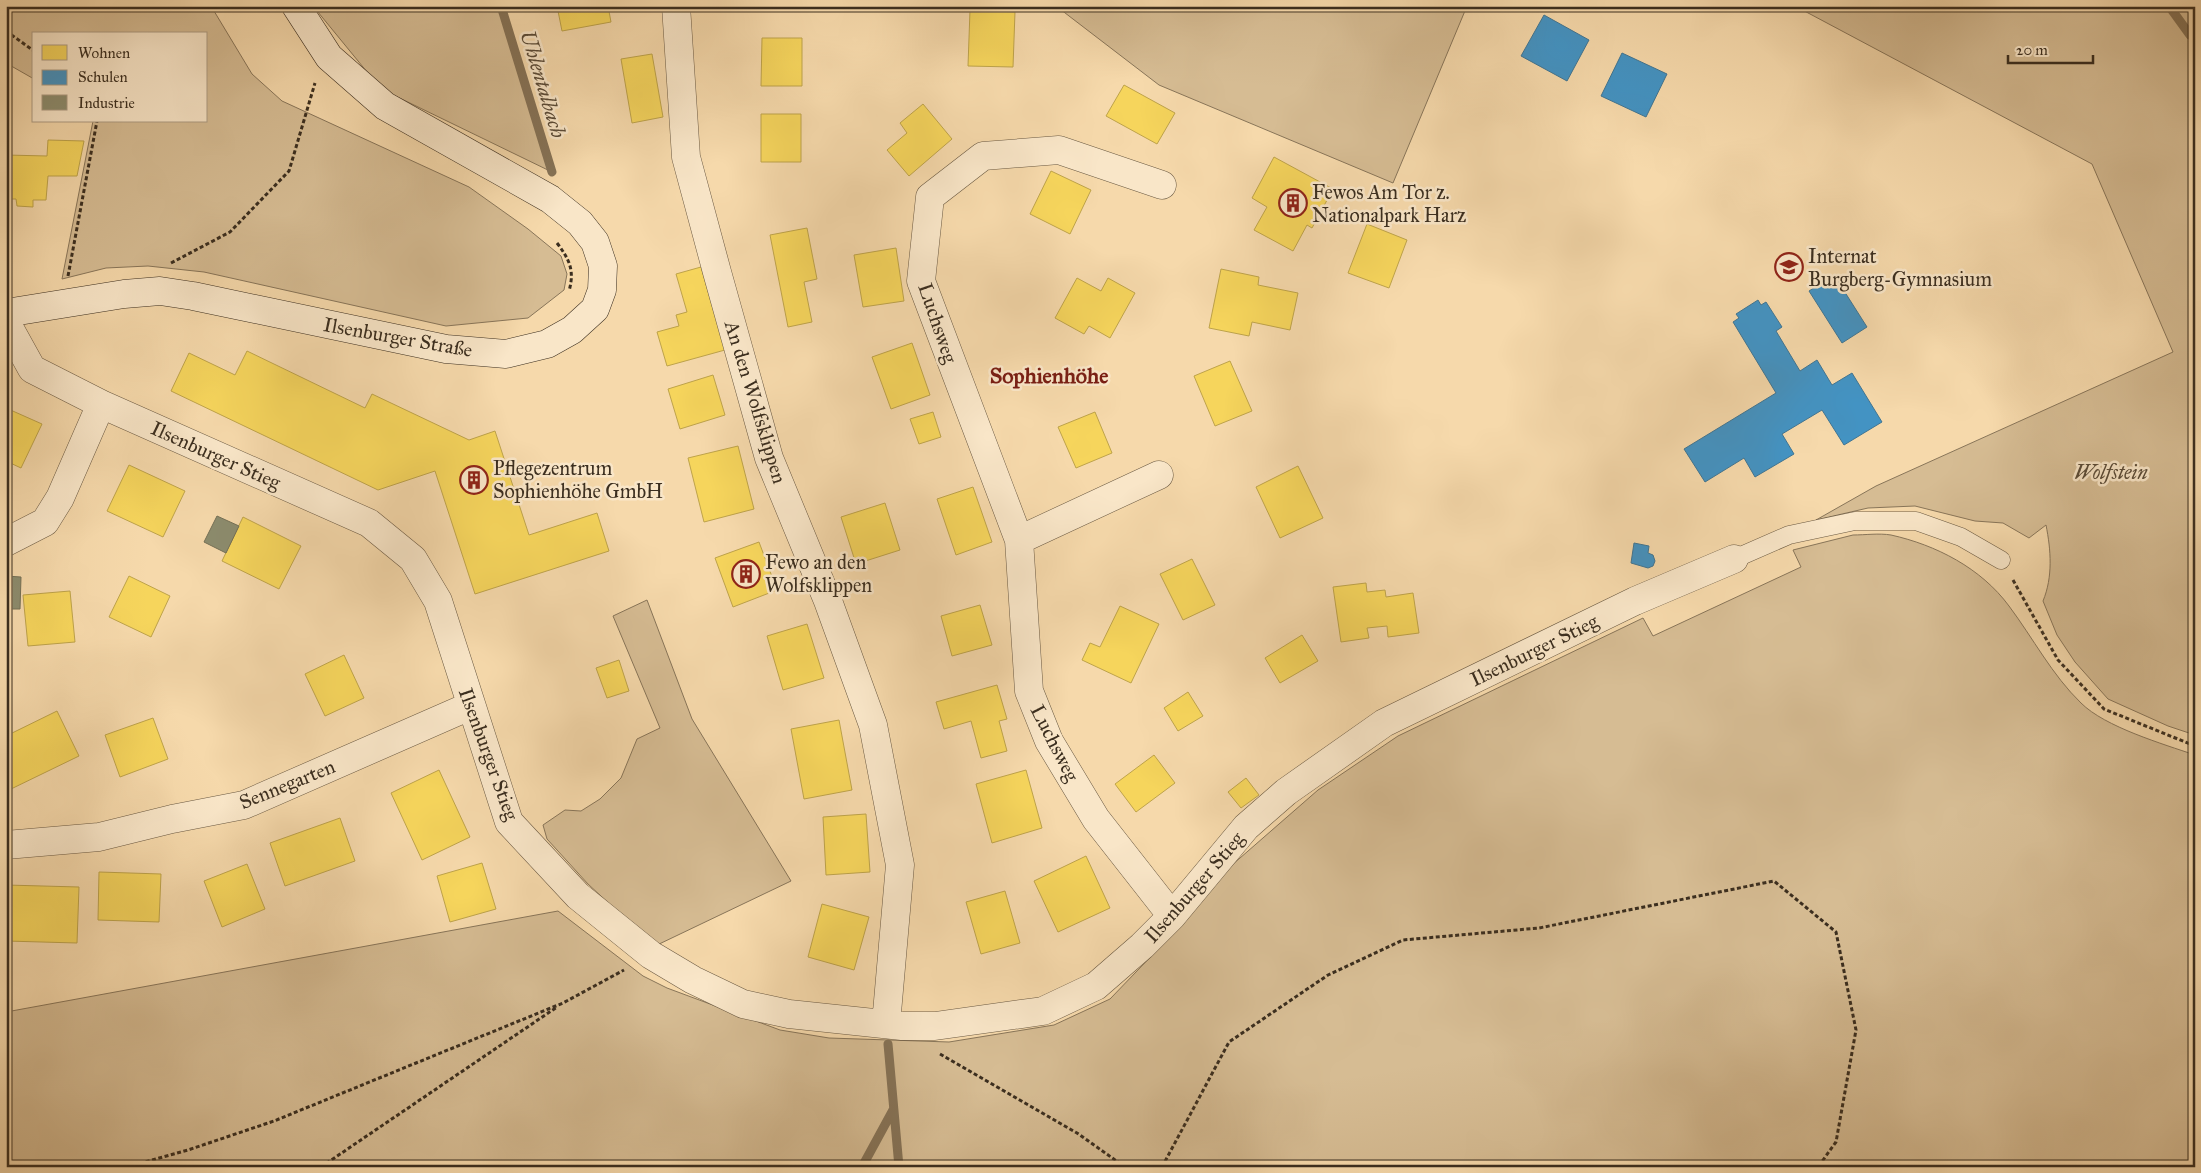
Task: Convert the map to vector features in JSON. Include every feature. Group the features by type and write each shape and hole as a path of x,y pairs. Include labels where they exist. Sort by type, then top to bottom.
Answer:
{"street":[{"name":"Ilsenburger Straße","path":"6,313 124,294 160,291 193,296 446,350 506,354 547,344 572,330 595,309 602,290 602,266 595,242 580,223 550,199 385,106 329,57 296,6"},
{"name":"An den Wolfsklippen","path":"676,6 686,157 717,272 769,458 828,600 873,725 900,865 886,1024"},
{"name":"Luchsweg","path":"1162,185 1059,150 983,156 930,197 921,282 1019,540 1029,691 1049,741 1096,819 1172,916"},
{"name":"Ilsenburger Stieg","path":"6,322 32,369 100,404 369,523 413,559 438,601 470,706 509,822 578,896 651,955 693,980 743,1004 790,1014 886,1024 935,1026 1043,1011 1096,986 1142,946 1172,916 1246,827 1286,792 1384,723 1635,602 1734,558"},
{"path":"6,542 45,522 60,498 100,404"},
{"path":"1019,540 1159,475"},
{"name":"Sennegarten","path":"6,844 99,836 244,805 470,706"}],"lane":[{"name":"Ilsenburger Stieg","path":"1734,558 1789,535 1855,521 1916,521 1961,537 2001,560"}],"path":[{"path":"6,31 32,49"},
{"path":"162,267 230,232 289,171 318,73"},
{"path":"67,284 97,122"},
{"path":"555,240 570,261 572,275 570,290 565,298"},
{"path":"2001,560 2058,660 2104,709 2195,746"},
{"path":"1162,1167 1229,1042 1328,975 1402,940 1539,928 1774,881 1836,932 1856,1030 1836,1142 1818,1167"},
{"path":"321,1167 563,1003 651,955"},
{"path":"128,1167 188,1150 274,1121 563,1003"},
{"path":"935,1026 938,1052 1078,1133 1125,1167"}],"green space":[{"path":"6,6 211,6 252,74 282,101 469,187 528,229 561,256 567,274 564,290 528,318 446,326 204,272 148,266 106,268 62,279 93,122 208,122 208,32 32,32 32,78 6,63"},
{"path":"313,6 501,6 552,172 381,89"},
{"path":"1056,6 1467,6 1393,183 1159,85"},
{"name":"Wolfstein","path":"1795,6 2195,6 2195,735 2168,726 2108,699 2075,662 2057,635 2043,601 2050,573 2046,525 2029,538 2003,523 1975,521 1915,506 1868,508 1816,520 1876,486 2173,352 2092,164"},
{"path":"1886,534 1908,539 1941,552 1971,569 1998,592 2061,681 2091,712 2119,727 2195,755 2195,1167 6,1167 6,1012 558,911 643,976 667,988 780,1030 829,1038 949,1042 1054,1025 1110,999 1188,918 1232,865 1318,790 1398,736 1643,618 1653,636 1801,567 1793,550 1853,535"},
{"path":"647,600 692,719 791,881 655,946 588,884 547,839 543,825 565,810 581,811 600,799 621,778 637,739 660,728 613,616"}],"building: Wohnen":[{"path":"557,6 608,6 611,22 562,31"},
{"path":"970,10 1015,12 1013,67 968,66"},
{"path":"762,38 802,38 802,86 761,86"},
{"path":"652,54 663,117 632,123 621,59"},
{"path":"1124,85 1175,113 1157,144 1106,116"},
{"path":"923,104 952,139 909,176 887,150 907,133 900,123"},
{"path":"761,114 801,114 801,162 761,162"},
{"path":"48,140 84,141 77,176 48,176 46,200 33,200 33,207 17,206 16,199 6,199 6,155 47,156"},
{"name":"Fewos Am Tor z. Nationalpark Harz","path":"1274,157 1333,189 1312,228 1307,225 1293,251 1254,230 1267,207 1252,198"},
{"path":"1051,171 1091,190 1070,234 1030,214"},
{"path":"1367,224 1407,240 1389,288 1348,273"},
{"path":"807,228 817,279 804,282 812,322 788,327 770,235"},
{"path":"896,248 904,301 863,307 854,255"},
{"path":"701,267 725,350 667,366 657,332 679,326 676,315 687,312 676,274"},
{"path":"1221,269 1259,277 1258,285 1298,293 1290,330 1252,322 1249,336 1209,328"},
{"path":"1077,278 1101,291 1108,278 1135,293 1110,338 1089,326 1084,334 1055,318"},
{"path":"912,343 930,395 891,409 872,357"},
{"name":"Pflegezentrum Sophienhöhe GmbH","path":"247,351 365,408 372,394 469,440 495,431 529,535 597,513 609,551 475,594 435,471 378,490 171,391 189,353 235,375"},
{"path":"1230,361 1252,411 1215,426 1194,376"},
{"path":"713,375 725,415 680,429 668,389"},
{"path":"6,408 42,424 21,468 6,461"},
{"path":"933,412 941,437 919,444 910,419"},
{"path":"1095,412 1112,453 1076,468 1058,427"},
{"path":"738,446 754,509 704,522 688,458"},
{"path":"129,465 185,491 163,537 107,511"},
{"path":"1298,466 1323,518 1280,538 1256,487"},
{"path":"973,487 992,542 956,555 937,499"},
{"path":"885,503 900,550 856,564 841,517"},
{"path":"243,517 301,546 279,589 222,561"},
{"name":"Fewo an den Wolfsklippen","path":"759,542 777,590 733,607 715,558"},
{"path":"1192,559 1215,605 1183,620 1160,574"},
{"path":"129,576 170,596 151,637 109,617"},
{"path":"1366,583 1367,592 1385,590 1386,597 1413,593 1419,633 1388,637 1387,626 1367,628 1369,638 1341,642 1333,587"},
{"path":"70,591 75,642 28,646 23,595"},
{"path":"980,605 992,645 952,656 941,616"},
{"path":"1120,606 1159,624 1131,683 1082,660 1090,643 1100,647"},
{"path":"807,624 824,678 783,690 767,636"},
{"path":"1302,635 1318,661 1280,683 1265,658"},
{"path":"344,655 364,698 325,716 305,674"},
{"path":"619,660 629,691 607,698 596,668"},
{"path":"997,685 1007,719 999,721 1007,751 981,758 971,721 944,729 936,702"},
{"path":"1188,692 1203,716 1178,731 1164,708"},
{"path":"57,711 79,756 11,789 6,781 6,736"},
{"path":"153,718 168,759 120,777 105,735"},
{"path":"839,720 852,790 804,799 791,729"},
{"path":"1154,755 1175,783 1136,812 1115,784"},
{"path":"439,770 470,837 422,860 391,793"},
{"path":"1026,770 1042,828 992,843 976,784"},
{"path":"1246,778 1259,795 1241,808 1228,792"},
{"path":"866,814 870,872 826,875 823,817"},
{"path":"340,818 355,861 285,886 270,843"},
{"path":"1086,856 1110,908 1058,932 1034,881"},
{"path":"482,863 496,909 450,922 437,876"},
{"path":"247,864 265,909 222,927 204,881"},
{"path":"99,872 161,874 159,922 98,920"},
{"path":"6,885 79,887 77,943 6,941"},
{"path":"1005,891 1020,943 981,954 966,902"},
{"path":"822,904 869,917 854,970 808,957"}],"building: Schulen":[{"path":"1544,15 1589,40 1567,81 1521,56"},
{"path":"1622,53 1667,74 1646,117 1601,96"},
{"path":"1834,275 1867,327 1842,343 1809,291"},
{"path":"1758,300 1761,305 1766,302 1782,327 1776,331 1800,371 1817,360 1832,385 1852,373 1882,422 1844,445 1822,410 1782,434 1794,454 1755,477 1744,458 1705,482 1684,449 1776,393 1733,322 1739,318 1736,314"},
{"path":"1634,543 1649,546 1648,553 1653,555 1655,561 1653,566 1648,568 1631,563"}],"building: Industrie":[{"path":"217,516 239,526 226,553 204,542"},
{"path":"6,576 21,577 20,609 6,609"}],"waterway":[{"name":"Uhlentalbach","path":"501,6 552,172"},
{"path":"2169,6 2190,35 2195,36"},
{"name":"Uhlentalbach","path":"888,1044 899,1167"},
{"path":"862,1167 893,1110"}],"place":[{"name":"Fewos Am Tor z. Nationalpark Harz","path":"1293,203"},
{"name":"Internat Burgberg-Gymnasium","path":"1789,267"},
{"name":"Pflegezentrum Sophienhöhe GmbH","path":"474,480"},
{"name":"Fewo an den Wolfsklippen","path":"746,574"}],"district":[{"name":"Sophienhöhe","path":"1049,375"}]}
